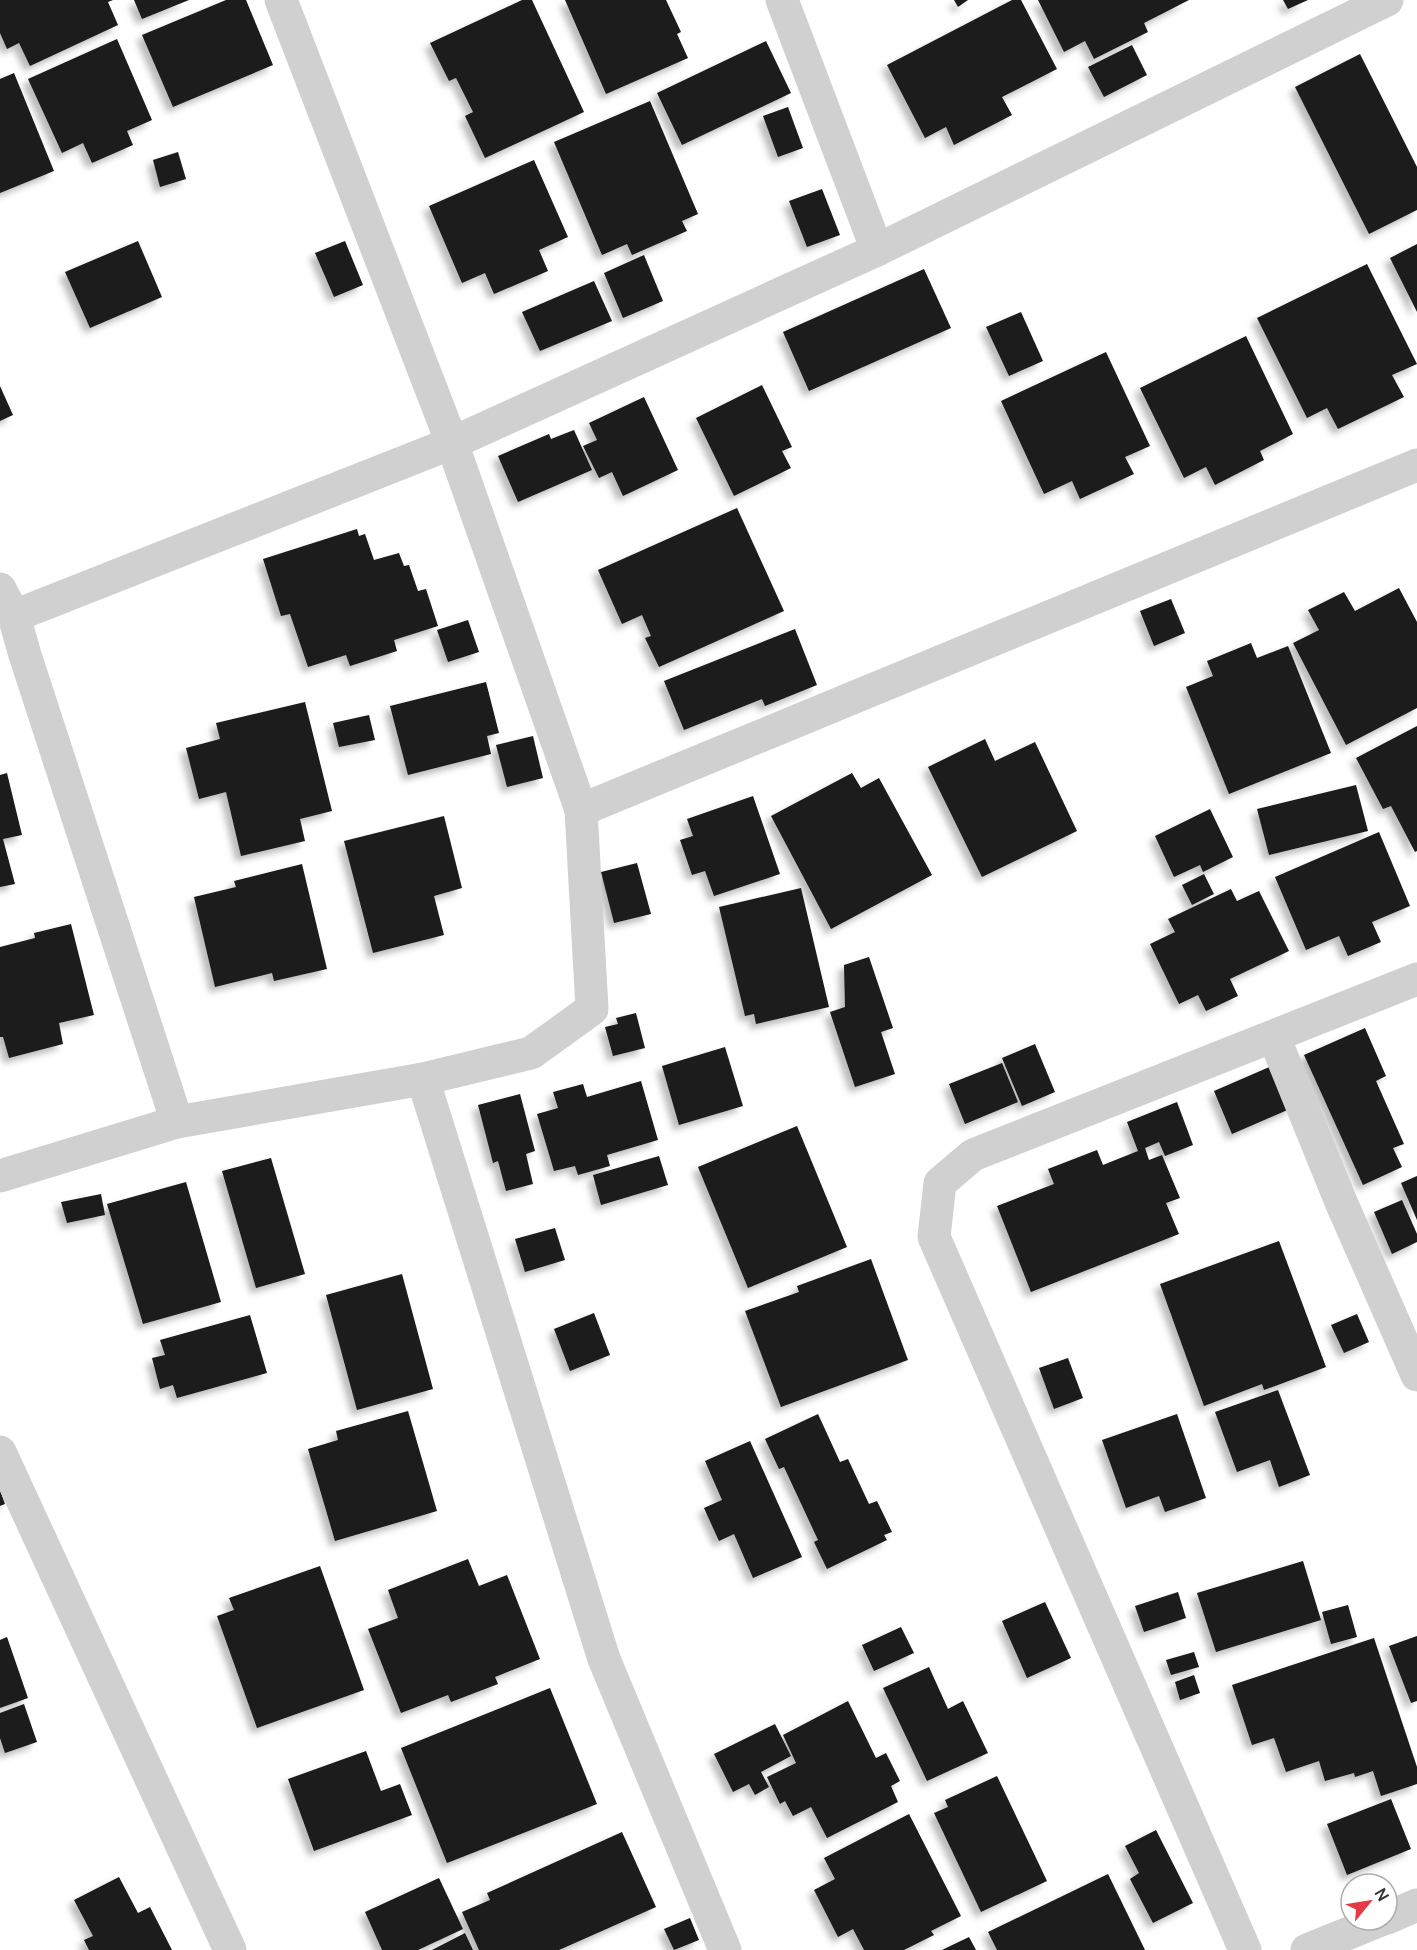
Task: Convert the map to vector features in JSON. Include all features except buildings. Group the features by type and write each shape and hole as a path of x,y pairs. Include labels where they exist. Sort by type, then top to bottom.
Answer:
{"street":[{"path":"0,1176 177,1122 423,1079 531,1053 591,1009 581,810 452,443 281,0"},
{"path":"782,0 877,250"},
{"path":"177,1122 12,660 7,602 452,443 877,250 1387,0"},
{"path":"581,810 1417,465"},
{"path":"1245,1950 934,1236 940,1183 973,1155 1417,979"},
{"path":"1274,1037 1341,1202 1417,1375"},
{"path":"423,1079 604,1659 725,1950"},
{"path":"0,1452 230,1950"},
{"path":"1399,1913 1417,1905"},
{"path":"1307,1950 1351,1932"}]}
